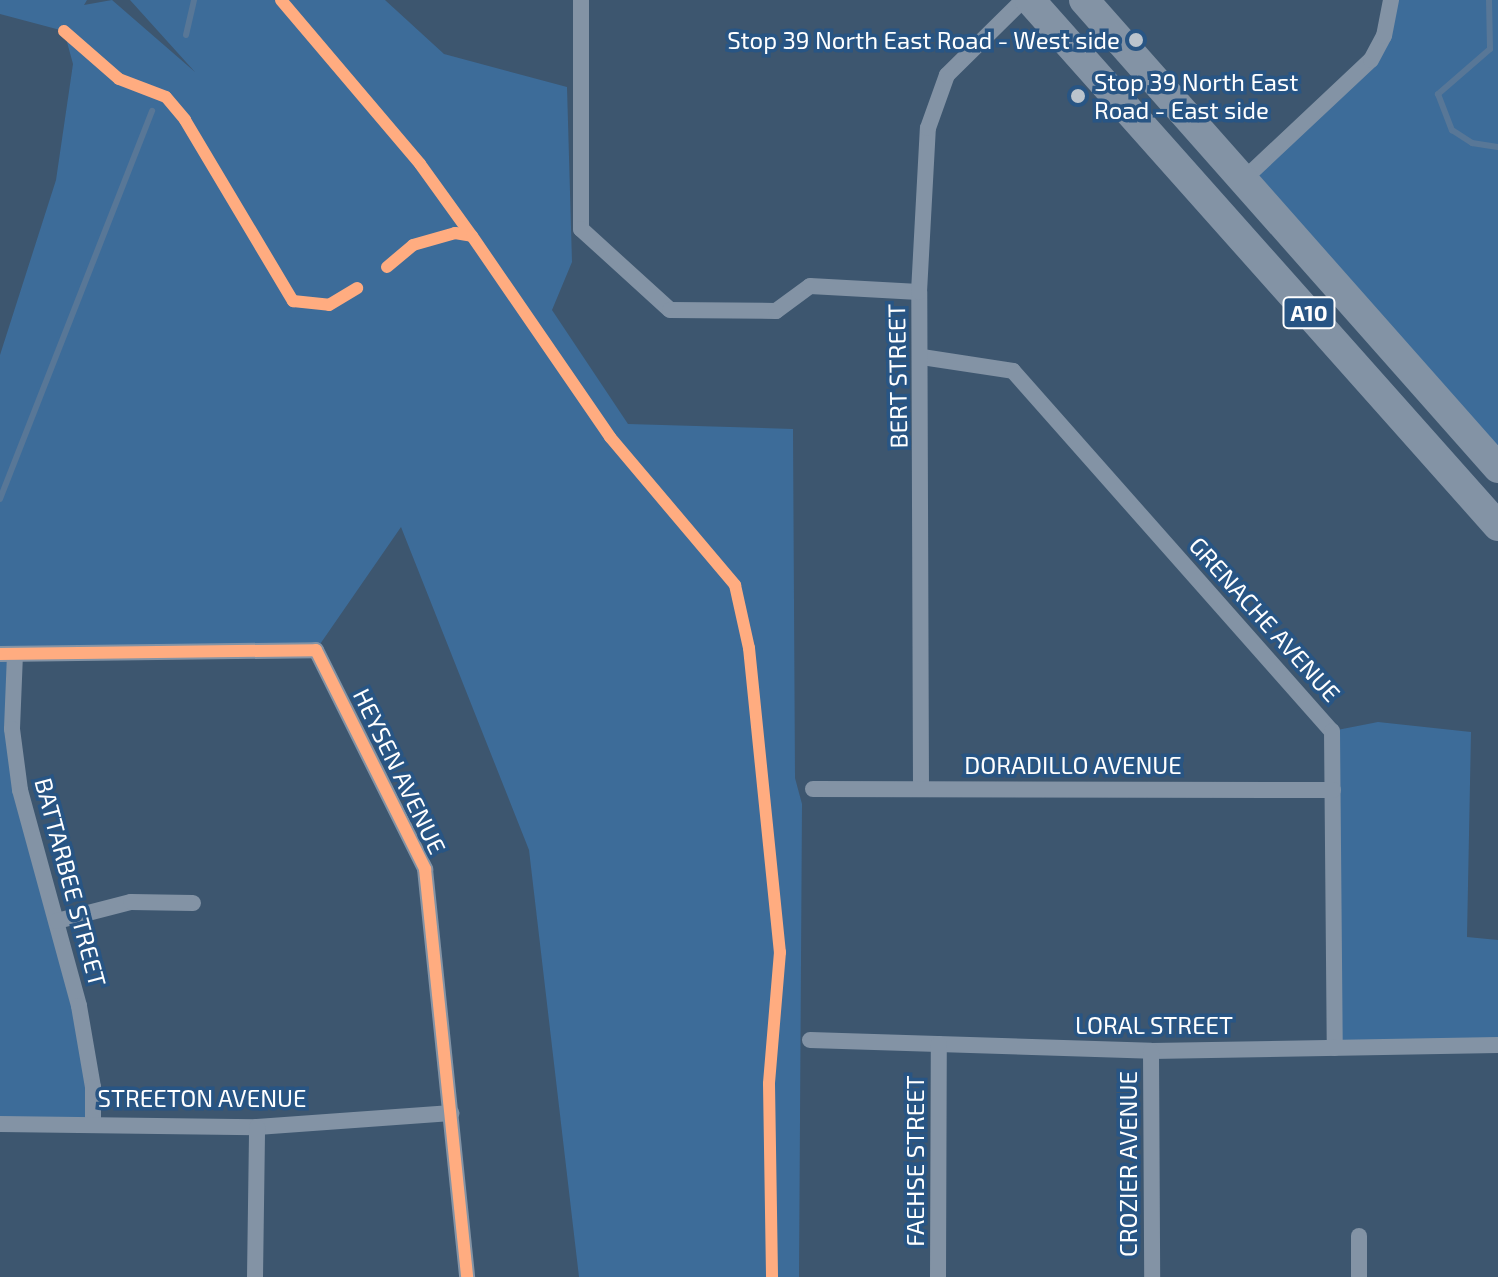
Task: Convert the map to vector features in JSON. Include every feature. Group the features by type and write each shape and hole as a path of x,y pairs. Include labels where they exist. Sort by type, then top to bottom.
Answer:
{"highway":[{"name":"A10","path":"1030,0 1498,526"},
{"name":"A10","path":"1084,0 1498,468"}],"street":[{"path":"581,0 581,229 670,310 776,311 810,286 919,292"},
{"name":"BERT STREET","path":"921,788 922,357 919,292 931,109 959,60 1023,0"},
{"path":"1243,180 1371,60 1384,36 1391,0"},
{"name":"GRENACHE AVENUE","path":"922,357 1013,371 1332,731 1335,1048"},
{"name":"HEYSEN AVENUE","path":"8,654 316,650 425,869 467,1277"},
{"name":"BATTARBEE STREET","path":"8,654 12,729 20,790 79,1006 93,1087 93,1122"},
{"name":"DORADILLO AVENUE","path":"813,789 1333,790"},
{"path":"57,921 131,902 193,903"},
{"name":"LORAL STREET","path":"810,1040 1151,1051 1498,1045"},
{"name":"FAEHSE STREET","path":"938,1277 939,1044"},
{"name":"CROZIER AVENUE","path":"1151,1051 1152,1277"},
{"name":"STREETON AVENUE","path":"0,1124 93,1122 257,1127 451,1113"},
{"path":"255,1277 257,1127"},
{"path":"1359,1236 1359,1277"}],"shaded area":[{"path":"0,0 87,0 84,5 112,0 195,72 130,0 385,0 444,54 567,87 572,262 552,310 628,424 793,429 795,778 802,804 799,1277 579,1277 529,850 401,527 316,650 0,651 0,355 56,180 73,64 64,31 0,14"},
{"path":"1390,0 1498,0 1498,458 1243,180 1378,49"},
{"path":"0,654 15,654 20,790 93,1087 93,1122 0,1120"},
{"path":"1378,722 1471,732 1467,937 1498,940 1498,1045 1335,1048 1332,731"}],"waterway":[{"path":"186,35 194,0"},
{"path":"1489,0 1490,49 1438,94 1452,130 1472,143 1498,147"},
{"path":"0,499 152,111"}],"cycle path":[{"path":"281,0 420,164 472,236"},
{"path":"64,31 119,79 166,97 185,120 293,301 329,305 357,288"},
{"path":"387,267 413,245 455,233 472,236 610,437 735,585 749,648 780,952 769,1084 772,1277"},
{"path":"0,654 316,650 425,869 467,1277"}],"place":[{"name":"Stop 39 North East Road - West side","path":"1136,40"},
{"name":"Stop 39 North East Road - East side","path":"1078,96"}]}
